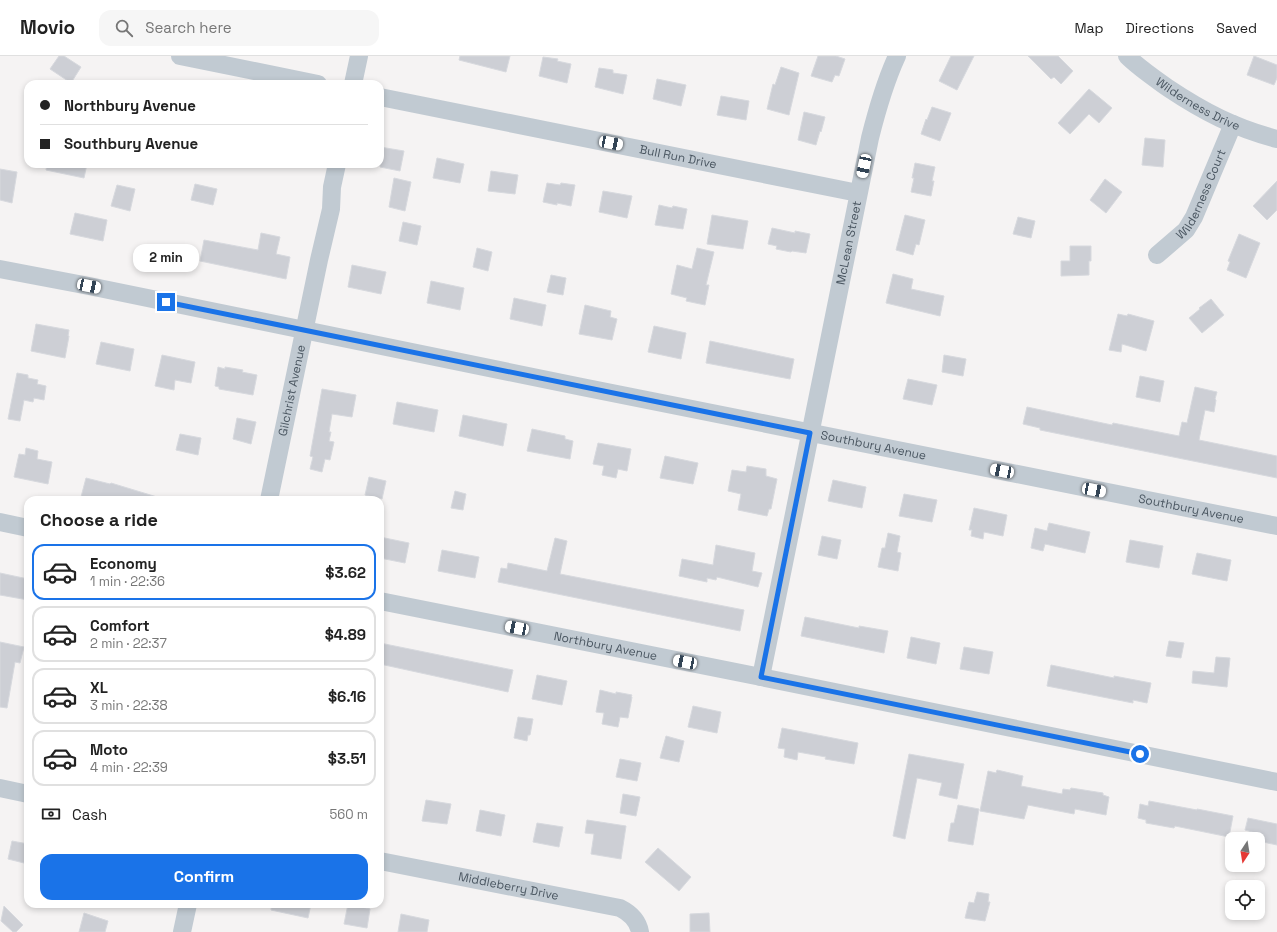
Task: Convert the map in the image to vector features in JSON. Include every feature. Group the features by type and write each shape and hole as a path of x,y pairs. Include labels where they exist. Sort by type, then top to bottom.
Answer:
{"street":[{"path":"180,56 298,80"},
{"path":"354,80 359,56"},
{"name":"McLean Street","path":"761,677 870,138 879,104 897,56"},
{"name":"Wilderness Drive","path":"1127,56 1155,79 1184,99 1214,116 1256,133 1277,139"},
{"name":"Bull Run Drive","path":"384,98 858,193"},
{"name":"Wilderness Court","path":"1156,255 1186,230 1194,217 1233,124"},
{"name":"Gilchrist Avenue","path":"270,496 331,209 332,187 336,168"},
{"name":"Southbury Avenue","path":"0,270 89,286 810,433 1277,526"},
{"path":"0,522 24,527"},
{"name":"Northbury Avenue","path":"384,602 1277,782"},
{"path":"0,788 24,793"},
{"name":"Middleberry Drive","path":"384,862 620,908 627,912 637,925"},
{"path":"182,932 187,908"}],"building":[{"path":"59,56 64,56 81,67 73,80 66,80 50,69"},
{"path":"460,56 510,56 506,72 459,60"},
{"path":"818,56 836,56 845,59 839,76 835,75 832,82 811,76"},
{"path":"951,56 974,56 957,90 939,81"},
{"path":"1028,56 1058,56 1073,71 1061,84 1054,77 1051,79"},
{"path":"1254,56 1277,65 1277,78 1274,85 1247,75"},
{"path":"543,57 558,59 557,61 571,64 567,83 539,76"},
{"path":"781,67 799,73 789,115 767,109 773,84 775,85"},
{"path":"599,68 613,70 613,73 627,75 623,94 595,87"},
{"path":"657,79 686,85 681,106 653,99"},
{"path":"1089,89 1112,108 1099,123 1089,114 1070,134 1058,123"},
{"path":"721,96 749,101 746,120 717,115"},
{"path":"932,107 951,113 940,141 921,134"},
{"path":"804,112 825,117 816,145 798,140"},
{"path":"1145,138 1165,140 1163,167 1142,165"},
{"path":"384,148 404,151 400,171 384,168"},
{"path":"437,158 464,164 460,183 433,178"},
{"path":"915,163 935,167 931,196 911,192"},
{"path":"46,168 86,168 84,178 46,170"},
{"path":"0,169 17,172 12,203 0,200"},
{"path":"491,171 518,175 515,194 488,191"},
{"path":"394,178 411,182 405,211 389,207"},
{"path":"1105,179 1122,192 1106,213 1090,200"},
{"path":"1277,181 1277,210 1267,220 1253,206"},
{"path":"547,183 575,185 571,206 543,202"},
{"path":"195,184 217,189 213,205 191,200"},
{"path":"117,185 135,189 130,211 111,206"},
{"path":"603,191 632,196 627,218 599,212"},
{"path":"659,205 687,209 683,229 655,225"},
{"path":"75,213 107,220 103,241 70,234"},
{"path":"712,215 748,221 743,249 707,244"},
{"path":"905,215 925,220 919,245 916,244 913,255 896,250"},
{"path":"1018,217 1035,221 1031,238 1013,234"},
{"path":"403,222 421,226 417,245 399,241"},
{"path":"772,228 795,233 795,231 810,234 806,253 776,249 777,246 768,244"},
{"path":"261,233 280,237 276,254 290,257 286,279 200,261 204,240 258,250"},
{"path":"1239,234 1260,243 1246,278 1227,270 1230,262 1228,261"},
{"path":"1070,246 1091,246 1089,275 1061,276 1061,261 1070,261"},
{"path":"477,248 492,252 488,271 473,267"},
{"path":"697,248 714,252 706,285 709,285 705,305 686,301 687,298 671,294 677,265 692,269"},
{"path":"352,265 386,272 381,294 348,287"},
{"path":"893,274 913,279 911,289 944,296 940,316 886,303"},
{"path":"551,275 566,278 563,295 547,292"},
{"path":"431,281 464,288 460,310 427,303"},
{"path":"514,298 546,305 542,326 510,319"},
{"path":"1211,299 1224,315 1202,333 1189,318"},
{"path":"585,305 611,311 610,317 617,319 612,340 579,334"},
{"path":"1118,314 1127,316 1128,314 1154,321 1146,351 1122,344 1121,352 1109,350"},
{"path":"36,324 69,330 65,358 31,351"},
{"path":"654,326 686,333 681,359 648,352"},
{"path":"710,341 794,359 790,379 706,363"},
{"path":"101,342 134,349 130,371 96,364"},
{"path":"162,355 195,362 191,383 175,380 174,390 155,386"},
{"path":"944,355 966,359 963,376 942,372"},
{"path":"218,367 243,370 242,372 257,375 253,395 219,389 219,387 215,386"},
{"path":"17,373 28,375 28,378 38,380 37,384 46,386 44,400 34,398 33,402 24,400 20,421 8,419"},
{"path":"1140,376 1164,381 1160,402 1136,397"},
{"path":"908,379 937,385 932,405 903,399"},
{"path":"1195,387 1217,392 1214,412 1205,410 1199,440 1277,456 1277,478 1040,430 1040,428 1023,424 1027,407 1112,425 1113,423 1179,436 1182,422 1187,423"},
{"path":"322,389 356,395 352,417 332,414 329,441 334,442 330,460 325,459 322,472 310,469 313,457 310,456"},
{"path":"397,402 438,410 434,432 393,424"},
{"path":"463,415 507,424 503,446 459,436"},
{"path":"237,418 256,422 251,444 233,439"},
{"path":"532,429 565,436 565,439 573,441 570,459 527,451"},
{"path":"180,434 201,438 198,455 176,450"},
{"path":"598,443 631,449 627,471 618,469 616,478 602,475 604,466 593,464"},
{"path":"26,448 38,451 37,459 52,462 48,484 14,477 19,454 25,455"},
{"path":"665,456 698,463 693,484 660,478"},
{"path":"747,466 766,469 766,476 777,479 771,509 769,509 767,516 738,510 741,494 728,491 732,470 746,472"},
{"path":"369,477 386,481 383,496 365,495"},
{"path":"86,478 111,483 154,496 81,496"},
{"path":"833,480 866,487 862,508 828,501"},
{"path":"455,491 466,494 463,510 451,508"},
{"path":"904,494 937,500 932,522 899,516"},
{"path":"974,508 1007,515 1003,536 984,532 983,539 971,536 972,530 969,530"},
{"path":"1049,523 1090,532 1085,553 1045,544 1043,551 1031,548 1035,528 1047,531"},
{"path":"888,533 900,536 897,552 901,553 898,571 878,567 882,548 885,548"},
{"path":"822,536 841,540 837,559 818,555"},
{"path":"384,538 409,543 405,563 384,559"},
{"path":"555,538 567,541 560,574 744,610 740,631 498,582 501,568 507,569 508,563 547,571"},
{"path":"1130,540 1163,546 1159,568 1126,562"},
{"path":"716,545 755,553 752,571 762,573 758,587 717,577 716,580 707,578 707,582 679,576 682,559 713,565"},
{"path":"442,550 479,557 475,578 438,571"},
{"path":"1197,553 1231,560 1227,581 1192,574"},
{"path":"0,573 24,578 24,599 0,595"},
{"path":"805,617 859,628 859,626 888,631 884,653 801,636"},
{"path":"911,637 940,643 936,664 907,658"},
{"path":"1169,641 1184,643 1181,658 1166,656"},
{"path":"0,642 24,647 20,663 15,662 7,708 0,707"},
{"path":"384,644 513,670 508,692 384,665"},
{"path":"964,647 993,652 989,674 960,669"},
{"path":"1216,657 1230,658 1227,687 1192,683 1193,671 1214,673"},
{"path":"1051,665 1114,678 1114,676 1151,683 1147,703 1133,700 1133,703 1047,686"},
{"path":"537,675 567,681 562,705 532,699"},
{"path":"600,690 616,694 616,692 632,695 628,718 620,717 618,727 602,724 604,713 596,712"},
{"path":"693,706 721,712 717,733 688,727"},
{"path":"518,717 533,719 530,735 528,735 527,741 514,738"},
{"path":"782,728 858,743 854,764 798,752 797,760 784,757 785,749 778,748"},
{"path":"666,736 684,741 679,762 660,758"},
{"path":"909,754 964,764 957,799 939,795 942,783 917,778 905,839 893,836"},
{"path":"620,759 641,763 637,781 616,777"},
{"path":"997,770 1023,776 1021,786 1062,794 1063,789 1070,790 1071,788 1103,793 1103,795 1109,797 1106,815 1075,809 1074,814 1028,805 1024,819 980,811 988,771 996,773"},
{"path":"623,794 640,797 636,816 620,813"},
{"path":"426,800 451,804 447,824 422,821"},
{"path":"1149,801 1233,816 1230,832 1225,832 1225,836 1175,826 1174,828 1146,823 1146,820 1138,818 1140,804 1148,806"},
{"path":"958,805 979,809 973,845 948,841 951,823 954,823"},
{"path":"480,810 505,815 501,836 476,831"},
{"path":"1248,818 1277,824 1277,845 1265,842 1265,832 1252,832 1245,830"},
{"path":"587,820 626,826 621,859 591,854 594,834 585,833"},
{"path":"537,823 563,827 559,847 533,842"},
{"path":"12,841 24,843 24,863 8,859"},
{"path":"658,848 691,877 679,891 645,862"},
{"path":"977,892 989,894 988,902 990,902 985,921 965,918 969,902 974,903"},
{"path":"4,906 23,925 16,932 13,932 1,921"},
{"path":"271,908 310,908 308,918 271,910"},
{"path":"347,908 370,909 367,928 344,924"},
{"path":"84,913 108,921 105,932 79,932"},
{"path":"709,913 710,932 690,932 690,914"},
{"path":"401,914 429,920 427,932 398,932"}],"route":[{"path":"166,302 810,433 761,677 1140,754"}]}
